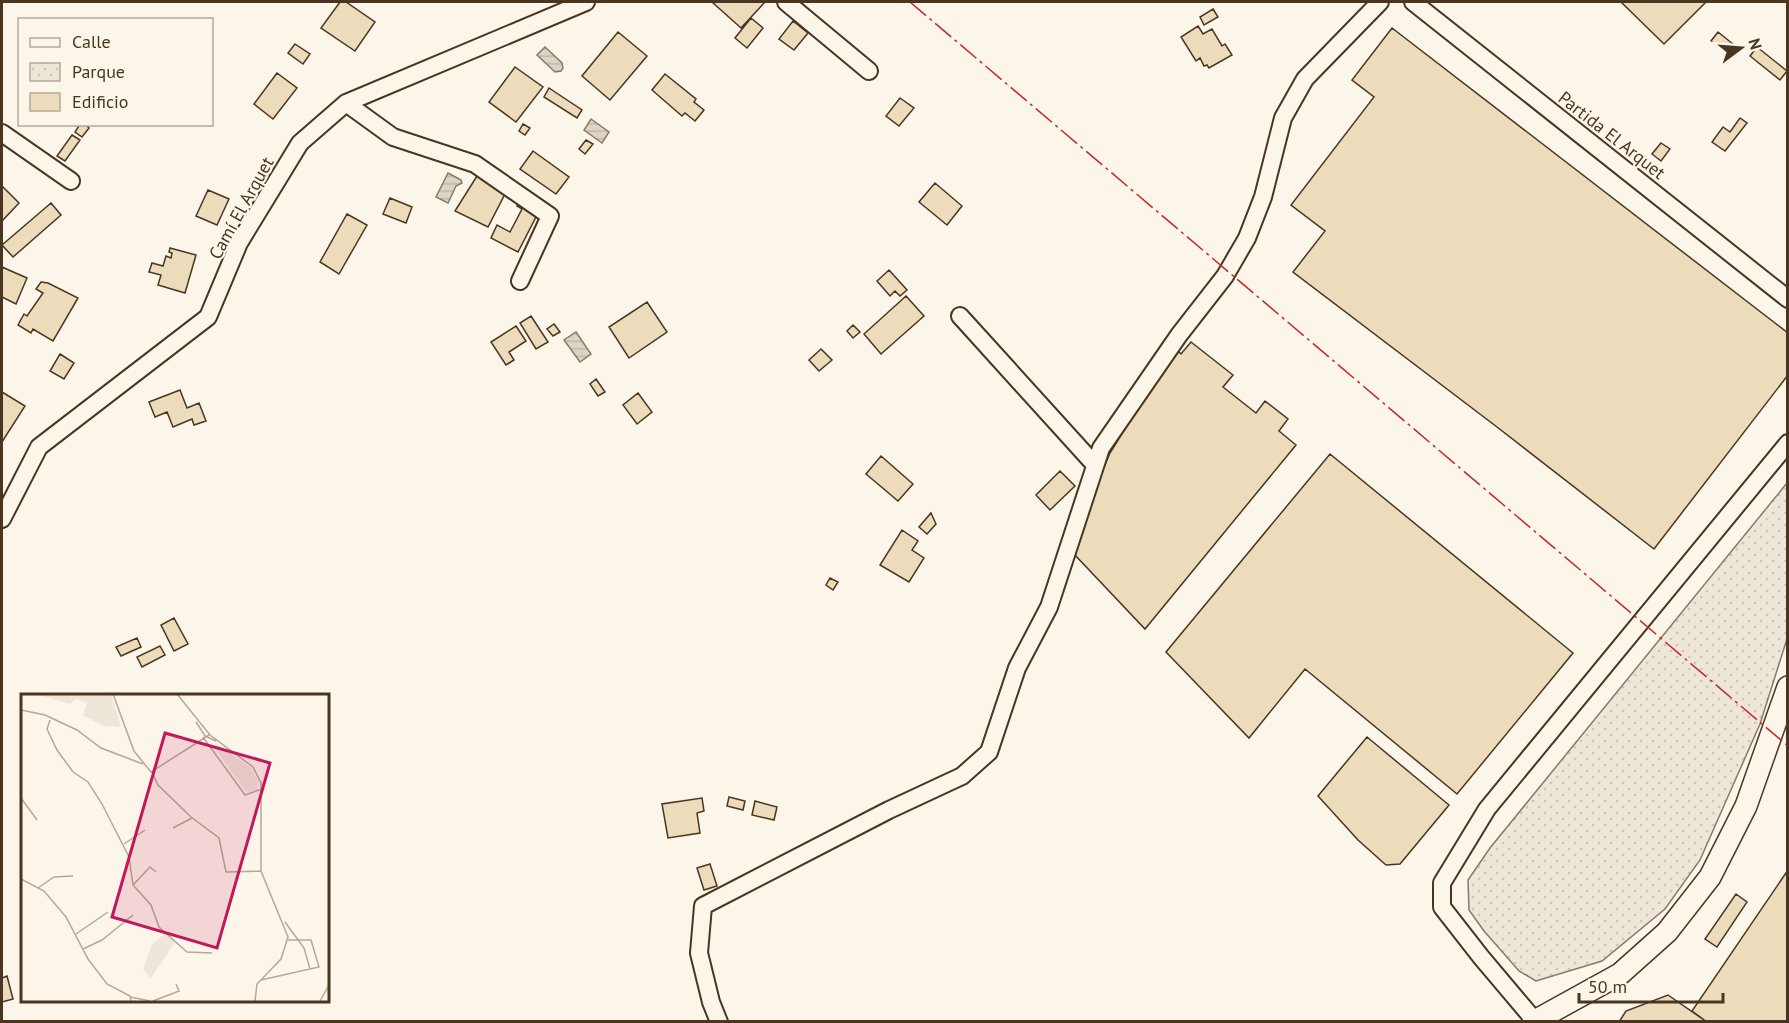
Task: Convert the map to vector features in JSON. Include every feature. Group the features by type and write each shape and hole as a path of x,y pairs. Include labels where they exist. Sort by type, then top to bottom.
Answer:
{"street":[{"name":"Camí El Arquet","path":"2,519 39,447 208,317 239,243 300,142 346,103 586,2"},
{"path":"786,2 869,71"},
{"path":"719,1022 711,1002 699,953 703,906 889,810 962,776 989,753 1017,668 1049,608 1101,448 1179,335 1225,276 1246,238 1263,197 1283,118 1305,79 1380,2"},
{"name":"Partida El Arquet","path":"1413,2 1788,298"},
{"path":"346,103 393,136 476,164 550,216 520,280"},
{"path":"2,133 71,181"},
{"path":"960,316 1095,465"},
{"path":"1788,443 1487,809 1442,883 1442,907 1480,957 1534,1021 1620,974 1667,932 1710,877 1746,806 1788,687"}],"green space":[{"path":"1787,483 1787,639 1760,724 1700,860 1665,909 1602,961 1536,981 1519,971 1469,910 1468,880 1490,848"}],"shaded area":[{"path":"545,47 562,63 561,71 555,72 537,55"},
{"path":"591,119 609,132 602,143 584,130"},
{"path":"448,173 461,180 462,183 456,186 448,203 436,197"},
{"path":"576,332 591,354 580,362 564,340"}],"building":[{"path":"340,2 346,2 375,22 355,51 321,28"},
{"path":"712,2 765,2 741,28"},
{"path":"1621,2 1706,2 1664,44"},
{"path":"1213,9 1218,17 1204,25 1200,17"},
{"path":"751,18 763,28 747,48 735,38"},
{"path":"793,21 808,33 794,50 779,39"},
{"path":"1198,26 1203,34 1212,29 1222,46 1225,44 1232,55 1209,68 1207,65 1204,66 1200,58 1196,61 1181,37"},
{"path":"1392,28 1788,333 1788,375 1654,549 1293,272 1325,231 1291,205 1374,97 1352,80"},
{"path":"618,32 647,56 610,100 582,76"},
{"path":"1718,32 1733,44 1726,53 1711,41"},
{"path":"295,44 310,54 303,64 288,53"},
{"path":"1757,47 1787,71 1780,80 1750,56"},
{"path":"515,67 543,87 516,122 489,102"},
{"path":"277,73 297,88 273,119 254,104"},
{"path":"665,74 696,99 694,102 704,110 695,121 685,113 682,116 652,90"},
{"path":"549,88 582,110 577,118 544,97"},
{"path":"900,98 914,108 899,126 886,116"},
{"path":"1740,118 1747,123 1725,151 1712,142 1723,127 1730,132"},
{"path":"523,124 530,128 525,135 519,131"},
{"path":"79,126 89,128 82,137 75,132"},
{"path":"72,135 80,140 65,161 57,156"},
{"path":"586,140 593,144 585,154 579,149"},
{"path":"1661,143 1670,149 1661,161 1652,154"},
{"path":"533,151 569,177 556,194 520,169"},
{"path":"477,176 507,190 488,227 455,211"},
{"path":"935,183 962,206 947,225 919,202"},
{"path":"2,186 19,203 2,221"},
{"path":"208,190 229,199 217,225 196,216"},
{"path":"390,198 412,207 406,223 383,214"},
{"path":"520,199 538,213 518,252 491,238 497,225 510,232 522,209 517,206"},
{"path":"51,203 61,215 13,257 2,245"},
{"path":"347,214 367,225 339,274 320,262"},
{"path":"170,248 196,255 185,293 158,285 161,275 149,272 152,263 163,266 166,256 171,258"},
{"path":"2,267 27,278 16,304 2,297"},
{"path":"889,270 907,290 900,296 895,291 890,296 877,281"},
{"path":"41,282 48,283 78,298 53,341 33,329 31,333 18,325 24,314 27,316 43,293 36,289"},
{"path":"906,296 924,316 881,354 864,334"},
{"path":"647,302 667,332 629,358 609,327"},
{"path":"531,316 548,342 536,349 520,323"},
{"path":"554,324 560,332 553,336 547,329"},
{"path":"853,325 860,332 853,338 847,331"},
{"path":"516,326 526,341 509,352 514,360 506,365 491,342"},
{"path":"1191,342 1233,375 1223,387 1256,413 1265,401 1288,419 1279,431 1296,445 1145,629 1074,554 1110,453 1147,393 1178,351 1181,354"},
{"path":"821,349 832,360 819,371 809,360"},
{"path":"60,354 74,363 64,379 50,371"},
{"path":"596,379 605,392 598,396 590,384"},
{"path":"180,390 187,408 199,403 206,421 194,425 192,419 173,427 167,412 155,417 149,402"},
{"path":"2,392 25,406 2,442"},
{"path":"638,393 652,412 637,424 623,405"},
{"path":"1330,454 1573,653 1457,794 1305,669 1249,738 1166,652"},
{"path":"881,456 913,484 898,501 866,474"},
{"path":"1060,471 1075,486 1050,510 1036,495"},
{"path":"931,513 936,524 927,534 919,527"},
{"path":"902,530 918,541 912,550 924,558 909,582 880,565"},
{"path":"830,578 838,582 833,590 826,585"},
{"path":"174,618 188,644 174,651 161,625"},
{"path":"137,638 141,647 121,656 116,647"},
{"path":"160,646 165,655 142,667 137,657"},
{"path":"1367,737 1449,805 1400,864 1386,865 1358,840 1318,796"},
{"path":"729,797 745,801 743,810 727,806"},
{"path":"702,798 704,811 697,813 700,833 668,838 662,804"},
{"path":"755,801 777,807 774,820 752,815"},
{"path":"710,864 717,886 704,890 697,868"},
{"path":"1788,870 1788,1022 1707,1022 1692,1011"},
{"path":"1736,894 1747,902 1717,947 1705,939"},
{"path":"7,976 13,999 2,1002 2,978"},
{"path":"1668,995 1707,1022 1619,1022 1626,1011"}],"power":[{"path":"910,2 1788,746"}]}
